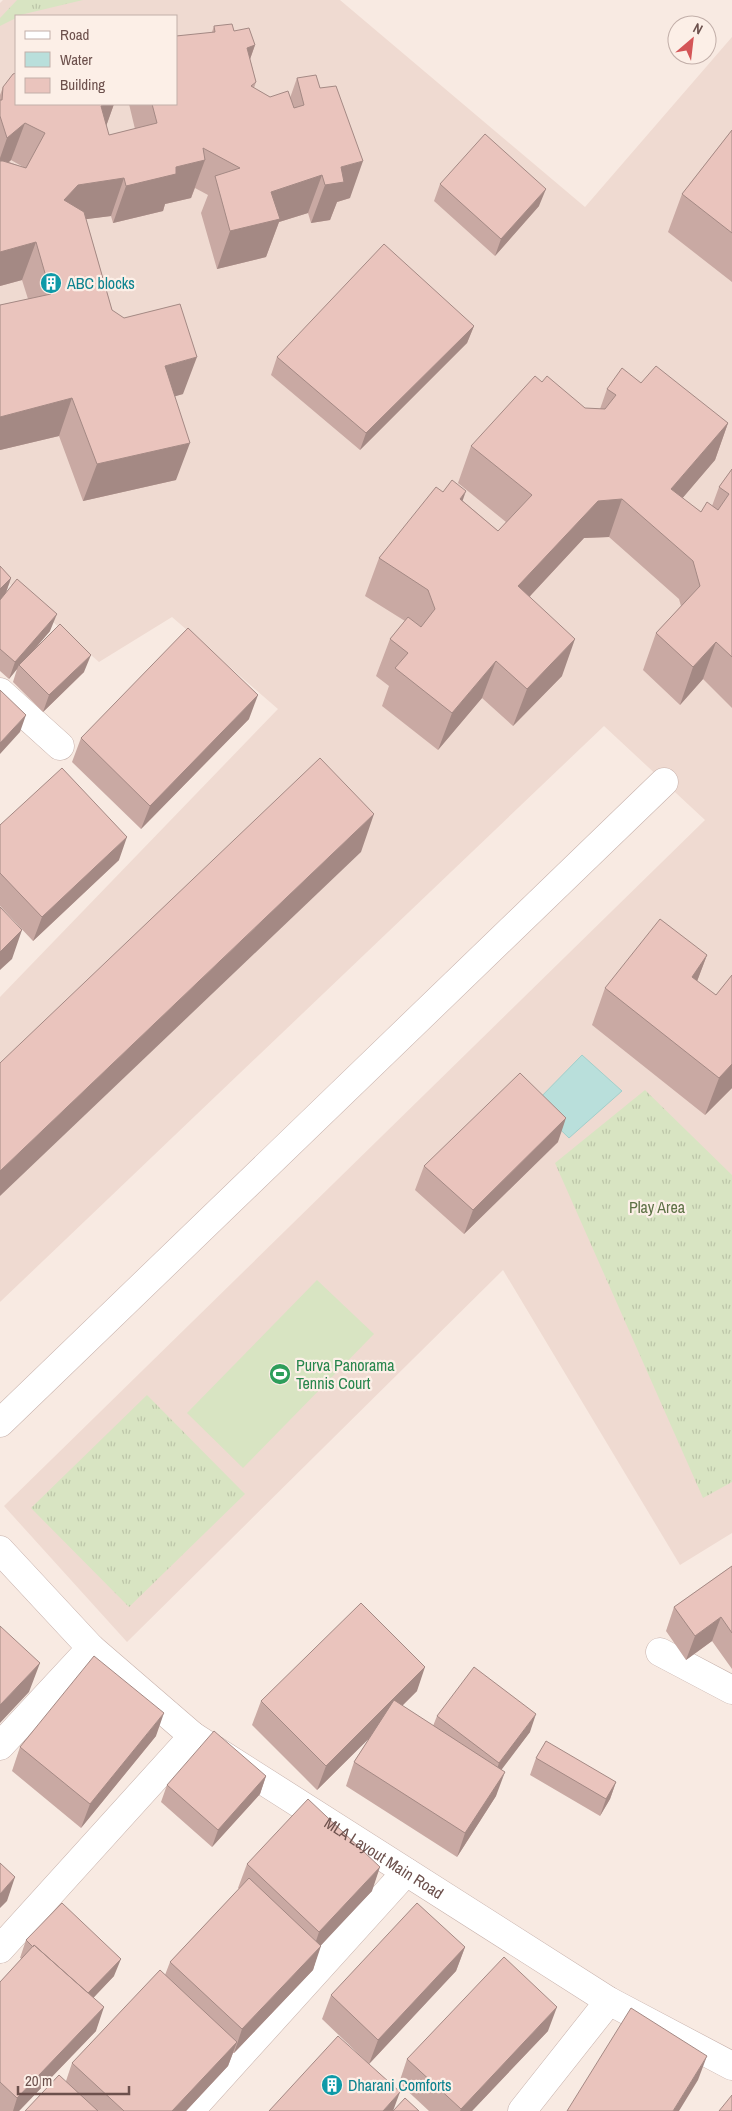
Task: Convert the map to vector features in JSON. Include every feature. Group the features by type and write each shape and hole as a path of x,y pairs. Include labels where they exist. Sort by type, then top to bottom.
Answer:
{"street":[{"path":"0,692 60,746"},
{"path":"0,1423 664,782"},
{"name":"MLA Layout Main Road","path":"0,1550 91,1648 193,1736 609,2001 732,2066"},
{"path":"0,1746 91,1648"},
{"path":"660,1652 732,1690"},
{"path":"0,1949 193,1736"},
{"path":"190,2111 406,1872"},
{"path":"522,2111 609,2001"}],"shaded area":[{"path":"3,0 340,0 585,207 708,65 717,65 717,54 732,37 732,1533 680,1565 503,1270 127,1642 4,1506 705,820 604,726 0,1302 0,997 278,709 172,617 99,662 0,576 0,3"}],"green space":[{"path":"17,0 83,0 15,15 15,18 0,26 0,18"},
{"name":"Play Area","path":"645,1090 732,1175 732,1482 703,1498 555,1163"},
{"name":"Purva Panorama Tennis Court","path":"317,1280 374,1334 243,1468 187,1413"},
{"path":"147,1395 245,1494 129,1607 31,1508"}],"water":[{"path":"582,1055 622,1091 569,1138 534,1104"}],"building":[{"name":"ABC blocks","path":"232,24 234,31 249,28 255,45 247,48 256,82 251,86 270,97 288,91 294,108 304,105 297,78 316,75 320,88 336,86 363,161 341,167 344,182 325,185 322,175 271,192 280,219 230,231 215,176 240,168 203,148 205,160 176,167 176,174 126,186 124,178 78,185 64,200 84,212 112,310 124,318 180,304 197,357 165,366 190,443 97,464 72,398 0,417 0,305 51,294 36,242 0,252 0,161 26,168 45,133 25,123 7,138 0,116 0,100 2,100 3,87 15,73 15,105 103,105 101,106 109,135 157,123 152,105 178,105 178,36 215,32 214,26"},
{"path":"732,130 732,233 682,194"},
{"path":"485,134 546,189 501,239 440,184"},
{"path":"384,244 474,326 366,433 277,357"},
{"path":"656,366 728,423 671,489 701,512 707,502 718,510 729,494 719,487 732,469 732,657 716,642 693,667 656,633 700,586 693,561 622,499 598,501 518,586 575,639 527,689 496,661 452,713 395,668 408,653 390,639 408,617 421,627 435,609 428,590 379,558 436,487 443,492 452,480 466,491 460,499 498,531 532,495 471,446 535,376 542,382 547,376 585,408 605,409 616,395 607,389 622,368 641,383"},
{"path":"0,566 11,578 0,589"},
{"path":"17,579 57,614 15,662 0,649 0,600"},
{"path":"60,624 91,655 49,695 19,665"},
{"path":"188,628 258,695 150,806 81,738"},
{"path":"0,690 26,715 0,743"},
{"path":"320,758 374,814 0,1171 0,1063"},
{"path":"62,768 127,837 42,917 0,873 0,825"},
{"path":"0,907 22,930 0,952"},
{"path":"660,919 707,955 692,977 716,995 732,975 732,1064 719,1078 605,988"},
{"path":"520,1073 566,1118 473,1210 424,1166"},
{"path":"732,1566 732,1633 721,1617 695,1636 674,1607"},
{"path":"361,1603 425,1667 326,1766 261,1701"},
{"path":"0,1626 40,1663 0,1705"},
{"path":"94,1656 164,1713 90,1804 20,1747"},
{"path":"474,1667 536,1714 499,1763 437,1716"},
{"path":"394,1700 505,1772 465,1833 354,1762"},
{"path":"214,1731 266,1776 218,1830 167,1785"},
{"path":"546,1741 616,1782 606,1799 536,1758"},
{"path":"308,1799 380,1867 319,1932 247,1864"},
{"path":"0,1863 15,1877 0,1894"},
{"path":"249,1878 321,1946 242,2029 170,1962"},
{"path":"62,1903 121,1959 88,1993 26,1940"},
{"path":"417,1903 465,1947 378,2040 331,1995"},
{"path":"34,1945 104,2007 17,2098 0,2082 0,1982"},
{"path":"504,1957 557,2007 461,2109 407,2059"},
{"path":"160,1970 237,2042 172,2111 124,2111 72,2063"},
{"path":"631,2008 707,2056 673,2111 567,2111"},
{"path":"338,2036 400,2092 383,2111 269,2111"},
{"path":"59,2075 98,2111 25,2111"},
{"path":"732,2095 732,2111 719,2111"},
{"path":"405,2098 419,2111 393,2111"}],"place":[{"name":"ABC blocks","path":"51,283"},
{"name":"Purva Panorama Tennis Court","path":"280,1374"},
{"name":"Dharani Comforts","path":"332,2085"}]}
